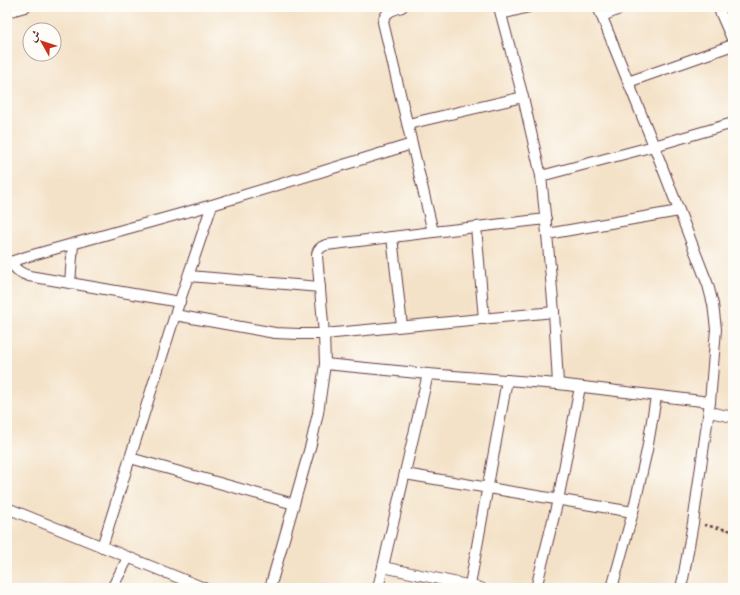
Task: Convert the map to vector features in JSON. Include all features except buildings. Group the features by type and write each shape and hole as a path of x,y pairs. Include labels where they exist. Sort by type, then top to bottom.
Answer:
{"street":[{"path":"7,12 25,7"},
{"path":"402,7 389,11 383,22 433,232"},
{"path":"529,7 500,11 523,96 541,176 554,312 558,384"},
{"path":"625,7 600,12 708,285 715,316 716,335 710,407 693,523 680,588"},
{"path":"718,7 733,41"},
{"path":"628,82 733,45"},
{"path":"408,124 523,96"},
{"path":"541,176 733,123"},
{"path":"9,263 212,205 412,144"},
{"path":"102,547 175,315 212,205"},
{"path":"547,234 679,211"},
{"path":"270,588 311,444 318,413 325,364 317,252 322,246 326,245 546,219"},
{"path":"476,227 484,319"},
{"path":"392,237 402,326"},
{"path":"70,283 73,244"},
{"path":"9,263 22,274 180,302"},
{"path":"189,276 320,286"},
{"path":"175,315 275,333 324,334 554,312"},
{"path":"325,364 558,384 656,396 710,407 733,417"},
{"path":"378,588 428,374"},
{"path":"470,586 507,380"},
{"path":"536,588 558,500 580,387"},
{"path":"612,588 633,512 647,450 656,396"},
{"path":"130,458 294,504"},
{"path":"405,474 633,512"},
{"path":"7,508 204,588"},
{"path":"112,588 128,558"},
{"path":"383,567 482,588"}],"path":[{"path":"693,523 733,531"}]}
